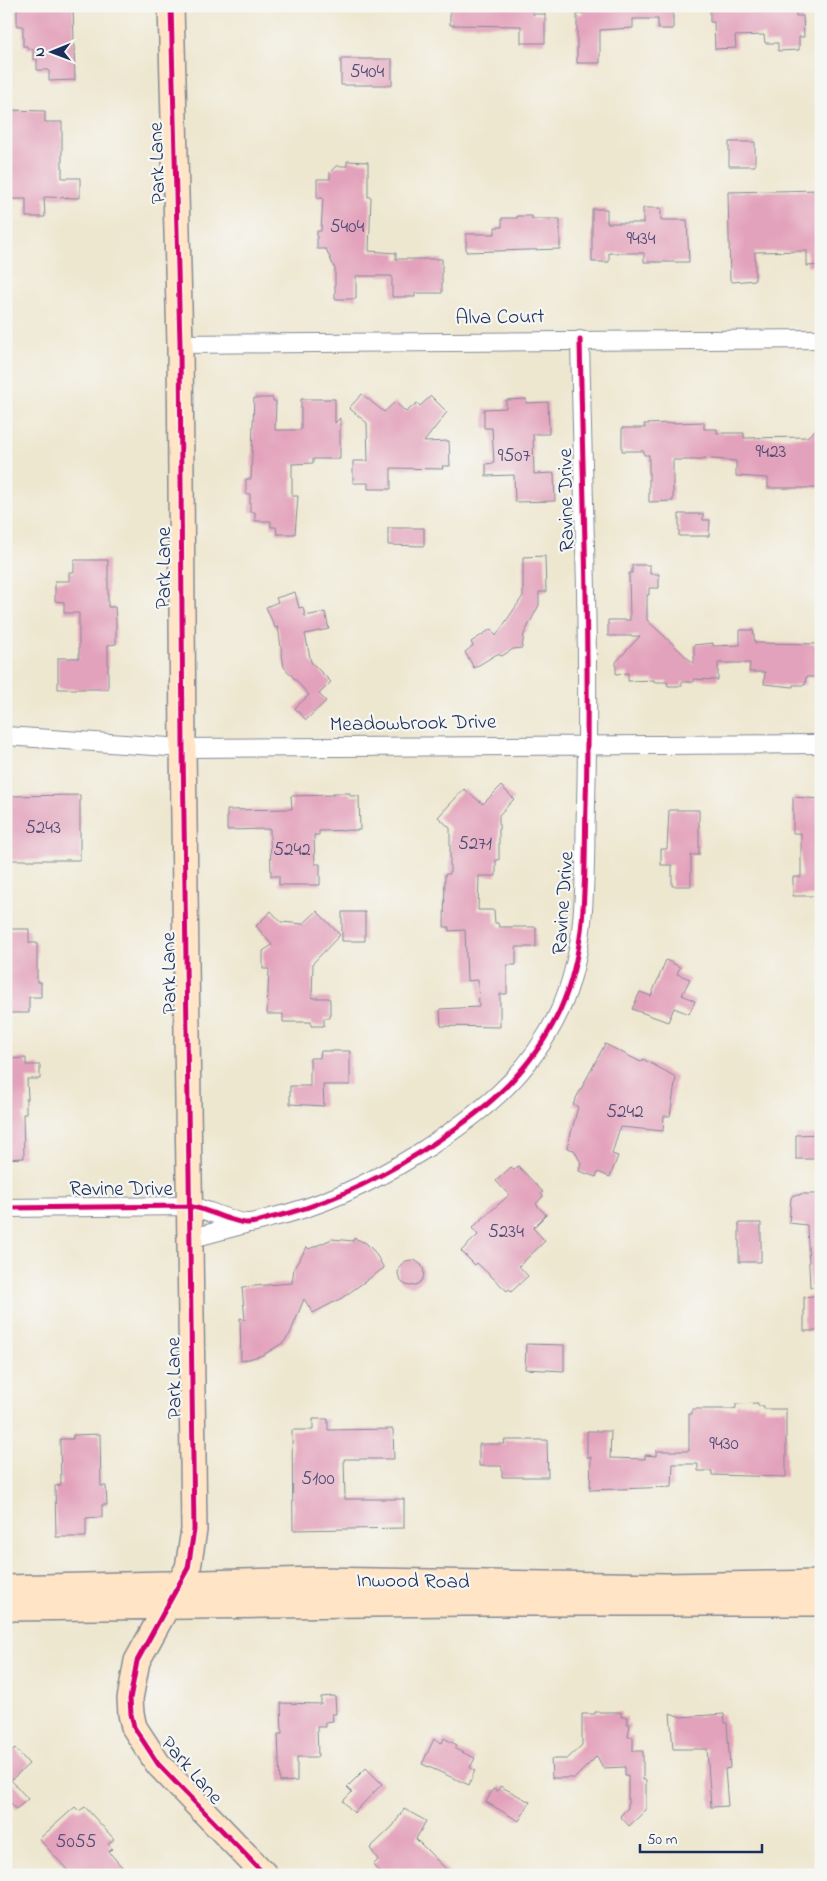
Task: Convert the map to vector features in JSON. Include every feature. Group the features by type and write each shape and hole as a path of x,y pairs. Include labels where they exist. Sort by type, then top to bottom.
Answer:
{"street":[{"name":"Park Lane","path":"171,6 180,344 188,1206 194,1530 188,1568 137,1661 130,1699 134,1727 158,1764 264,1875"},
{"name":"Alva Court","path":"180,344 821,339"},
{"name":"Ravine Drive","path":"189,1239 290,1214 345,1194 407,1161 467,1123 505,1089 530,1059 559,1012 572,980 580,951 583,912 588,744 580,340"},
{"name":"Meadowbrook Drive","path":"6,736 183,748 821,744"},
{"name":"Ravine Drive","path":"6,1208 188,1206 245,1224"},
{"name":"Inwood Road","path":"6,1588 319,1580 463,1593"},
{"name":"Inwood Road","path":"667,1594 821,1583"},
{"name":"Inwood Road","path":"6,1608 167,1608 463,1593 667,1594 821,1603"}],"building":[{"path":"17,6 73,6 75,80 49,81 49,70 37,70 37,59 33,59 33,49 27,49 27,46 23,46 23,26 17,26"},
{"path":"450,6 533,6 533,14 545,14 545,43 521,43 521,26 450,25"},
{"path":"583,6 673,6 673,29 658,29 658,19 633,19 633,28 600,30 600,63 577,63 577,14 583,14"},
{"path":"710,6 741,6 741,8 796,6 796,16 803,16 804,37 799,37 799,50 778,51 778,43 765,43 764,35 735,36 736,48 715,49 714,22 710,22"},
{"path":"341,59 392,59 392,85 341,85"},
{"path":"6,110 45,111 45,122 62,122 62,178 80,178 80,198 44,197 45,217 26,217 26,199 6,199"},
{"path":"729,142 755,142 755,166 729,166"},
{"path":"347,161 368,162 368,197 371,197 369,251 396,253 396,259 442,259 442,293 415,293 415,297 392,297 392,276 356,276 356,299 335,299 335,269 326,249 317,249 317,231 321,231 323,198 317,198 317,179 330,179 330,172 336,166 347,166"},
{"path":"821,190 821,265 807,266 807,251 755,252 755,280 733,282 730,280 728,192"},
{"path":"643,208 661,208 661,220 687,220 689,262 644,262 644,253 609,253 609,262 592,262 592,209 607,209 607,223 643,223"},
{"path":"517,216 532,216 532,219 560,219 560,249 466,252 466,234 495,234 495,227 502,227 502,218 517,218"},
{"path":"362,394 384,412 395,402 406,412 417,403 420,406 431,396 447,412 424,442 449,441 450,466 442,466 443,469 391,468 391,489 368,489 368,483 353,483 353,461 368,461 367,423 349,408"},
{"path":"254,398 273,398 273,401 276,401 275,430 301,430 301,399 335,399 335,423 340,418 340,459 313,459 313,463 292,464 292,496 298,496 295,534 277,534 276,527 271,527 271,521 255,521 255,512 250,512 250,494 246,494 246,479 251,479"},
{"path":"526,399 526,403 548,402 549,434 533,434 534,474 554,473 555,501 515,502 514,475 486,476 486,464 494,463 492,428 484,428 484,409 506,408 506,400"},
{"path":"704,422 704,429 717,429 717,433 744,433 744,438 807,437 821,425 821,488 768,488 768,478 736,476 736,461 703,458 703,460 673,460 673,501 649,502 649,455 644,455 644,451 622,451 622,428 645,428 644,424"},
{"path":"679,514 703,514 703,520 710,520 709,536 679,536"},
{"path":"388,528 424,528 424,546 388,545"},
{"path":"545,556 546,592 539,592 539,605 524,634 522,648 513,649 502,656 497,654 474,668 465,652 473,646 471,642 491,629 496,636 523,596 523,557"},
{"path":"74,560 108,560 108,607 115,607 116,644 108,645 108,689 58,689 58,658 79,658 79,613 64,613 64,602 55,601 55,581 69,581 69,572 74,572"},
{"path":"632,565 650,565 650,574 659,574 659,588 649,588 649,595 647,595 647,620 694,664 694,645 713,643 713,646 740,645 740,630 753,630 755,643 821,644 821,671 817,671 817,677 806,677 805,685 793,685 793,687 764,684 765,672 749,672 750,663 718,663 718,680 694,679 694,682 682,682 682,686 668,686 667,682 654,682 654,680 628,681 628,673 616,674 616,662 640,636 608,636 608,620 630,620 629,573 632,573"},
{"path":"295,592 299,608 303,607 305,616 325,612 329,629 305,634 311,662 331,682 319,694 326,701 306,720 295,708 309,695 284,667 278,627 275,628 266,607 278,602 276,598"},
{"path":"501,786 514,799 499,815 499,860 496,860 496,876 479,876 478,910 494,910 495,923 498,923 499,927 536,927 536,947 516,947 516,965 507,965 507,994 500,994 500,1027 441,1026 440,1009 479,1007 478,980 467,981 465,930 449,931 449,927 444,927 445,874 450,874 450,828 438,817 464,789 483,804"},
{"path":"333,793 350,793 350,796 359,796 360,830 319,831 319,835 314,835 315,864 320,864 320,885 279,885 279,876 271,876 270,829 227,830 227,810 292,809 291,796 333,795"},
{"path":"80,795 80,860 6,860 6,796"},
{"path":"793,797 821,799 821,896 793,896 793,877 801,877 801,833 793,833"},
{"path":"669,810 699,810 699,855 691,855 691,886 672,886 672,865 661,865 661,849 667,849"},
{"path":"271,911 281,922 303,924 317,911 340,935 313,963 312,998 329,998 330,1001 330,1018 324,1018 324,1026 311,1026 311,1022 283,1022 283,1014 267,1014 269,969 263,969 263,951 272,945 256,926"},
{"path":"342,912 365,912 365,941 342,941"},
{"path":"6,929 29,929 29,943 37,943 37,982 41,982 41,997 29,997 29,1013 6,1013"},
{"path":"666,960 680,967 677,974 690,979 682,995 695,1001 689,1014 674,1008 668,1022 632,1009 640,992 651,996"},
{"path":"605,1044 641,1062 643,1059 676,1077 670,1116 664,1116 663,1131 620,1127 612,1154 618,1156 610,1177 598,1172 596,1177 579,1171 581,1163 574,1150 567,1148 578,1107 573,1104"},
{"path":"321,1051 350,1051 350,1085 323,1085 324,1106 290,1104 290,1086 310,1086 310,1058 320,1058"},
{"path":"26,1058 26,1065 40,1065 40,1079 27,1079 28,1099 26,1099 26,1114 23,1114 24,1158 6,1159 6,1059"},
{"path":"821,1134 821,1159 796,1159 796,1135"},
{"path":"518,1166 543,1192 541,1193 543,1196 536,1204 546,1215 533,1228 545,1241 519,1266 528,1276 511,1292 509,1289 507,1291 477,1263 475,1265 461,1251 478,1235 472,1228 509,1195 496,1181 511,1167 514,1170"},
{"path":"817,1194 817,1211 821,1214 821,1287 810,1287 807,1225 789,1223 791,1198 793,1195"},
{"path":"739,1223 761,1223 761,1262 739,1262"},
{"path":"354,1238 366,1243 374,1251 384,1268 342,1298 313,1313 304,1299 290,1334 283,1343 263,1355 241,1361 240,1318 245,1320 242,1287 292,1283 294,1268 307,1247 309,1249 332,1239 353,1241"},
{"path":"411,1260 420,1264 424,1273 420,1282 411,1286 402,1282 398,1273 402,1264"},
{"path":"821,1295 821,1331 804,1331 804,1297"},
{"path":"526,1344 564,1345 564,1371 525,1369"},
{"path":"758,1403 758,1406 764,1406 764,1409 786,1409 786,1477 712,1475 712,1471 698,1471 698,1464 673,1464 672,1487 590,1490 591,1457 587,1457 587,1431 611,1431 610,1458 645,1459 645,1455 656,1456 656,1451 689,1451 689,1414 692,1414 692,1409 732,1409 736,1408 736,1404"},
{"path":"313,1419 328,1419 328,1430 393,1429 394,1459 344,1459 345,1499 404,1499 404,1528 293,1530 292,1430 313,1430"},
{"path":"100,1434 101,1486 106,1486 107,1505 102,1505 102,1517 86,1518 86,1537 56,1537 55,1486 61,1485 60,1439 73,1439 73,1435"},
{"path":"504,1440 547,1440 548,1477 502,1477 502,1466 479,1466 479,1444 505,1444"},
{"path":"335,1696 336,1714 332,1714 333,1721 325,1722 325,1727 317,1727 318,1757 297,1757 297,1781 280,1782 278,1734 282,1734 281,1703 321,1704 321,1697"},
{"path":"595,1712 621,1712 621,1717 627,1717 627,1724 630,1724 628,1737 633,1737 633,1751 643,1751 643,1780 646,1780 646,1810 629,1826 620,1816 628,1808 628,1775 625,1775 625,1767 603,1768 597,1756 575,1778 552,1778 551,1759 567,1759 582,1745 582,1714 595,1714"},
{"path":"670,1713 681,1717 724,1714 725,1723 727,1723 730,1768 725,1769 728,1806 711,1807 707,1749 673,1749"},
{"path":"444,1738 457,1745 455,1749 475,1758 470,1768 475,1770 469,1785 422,1764 434,1739 442,1743"},
{"path":"15,1748 29,1764 11,1780 28,1799 16,1809 6,1797 6,1756"},
{"path":"366,1768 382,1784 354,1813 343,1801 352,1792 347,1787"},
{"path":"500,1786 530,1802 519,1821 486,1802 493,1789 498,1791"},
{"path":"75,1807 79,1811 85,1807 114,1839 108,1844 112,1849 109,1852 129,1875 72,1875 39,1839"},
{"path":"404,1809 426,1821 416,1839 452,1875 382,1875 373,1865 378,1860 370,1848 393,1826"}],"waterway":[{"path":"6,1862 13,1875"}],"cycle path":[{"path":"171,6 180,344 183,748 194,1530 188,1568 137,1661 130,1699 134,1727 158,1764 265,1875"},
{"path":"6,1208 188,1206 242,1223 248,1223 309,1207 347,1192 384,1174 462,1124 482,1109 518,1075 548,1034 560,1010 576,960 585,883 587,746 586,572 580,340"}]}
